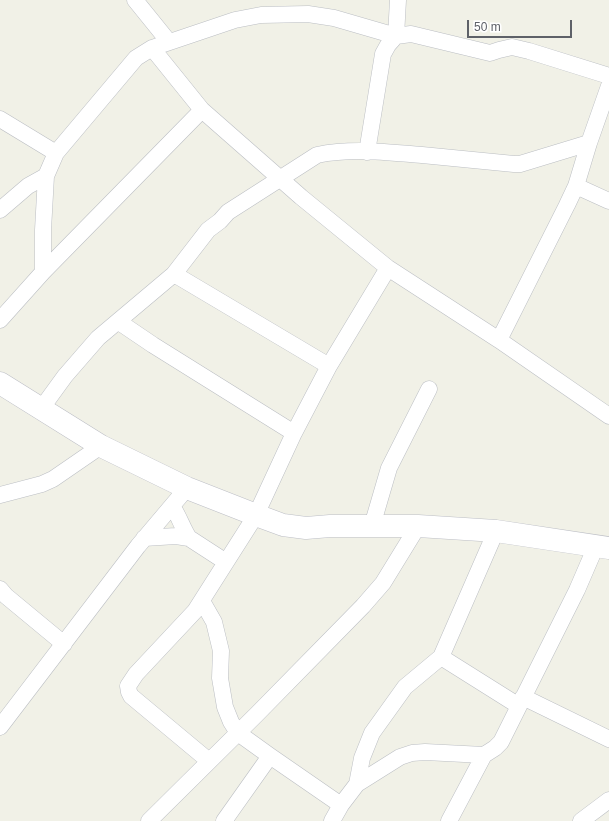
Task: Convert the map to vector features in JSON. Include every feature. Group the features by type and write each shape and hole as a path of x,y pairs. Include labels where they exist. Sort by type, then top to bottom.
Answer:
{"street":[{"path":"136,0 169,42"},
{"path":"367,152 383,54 396,36 398,0"},
{"path":"43,272 43,230 46,176 56,153 136,58 152,48 169,42 235,20 261,15 308,14 334,18 396,36 411,34 490,53 512,47 609,76"},
{"path":"152,48 202,110 281,179 388,268 499,340 609,416"},
{"path":"499,340 576,186 609,86"},
{"path":"0,320 43,272 202,110"},
{"path":"0,119 56,153"},
{"path":"41,410 65,376 98,338 119,322 160,284 174,274 208,230 220,221 228,212 281,179 317,154 330,152 396,153 520,164 589,143"},
{"path":"0,210 28,186 46,176"},
{"path":"576,186 609,201"},
{"path":"209,761 131,696 128,692 128,686 136,674 195,611 256,515 294,433 329,366 388,268"},
{"path":"174,274 329,366"},
{"path":"119,322 153,345 294,433"},
{"path":"0,383 41,410 101,446 187,488 283,524 306,528 330,526 418,526 496,531 602,547 577,590 501,742 484,755 449,821"},
{"path":"372,526 389,468 428,389"},
{"path":"0,495 42,484 53,479 101,446"},
{"path":"0,727 144,538 187,488"},
{"path":"172,506 189,538 226,562"},
{"path":"149,821 363,606 382,583 418,526"},
{"path":"357,784 362,758 372,733 405,687 441,657 496,531"},
{"path":"144,538 176,536 189,538"},
{"path":"0,589 6,596 64,644"},
{"path":"202,601 214,622 221,651 220,678 224,707 238,733 341,805"},
{"path":"441,657 521,701 609,739"},
{"path":"332,821 341,805 357,784 400,757 412,753 484,755"},
{"path":"224,821 270,756"},
{"path":"582,821 609,800"}]}
